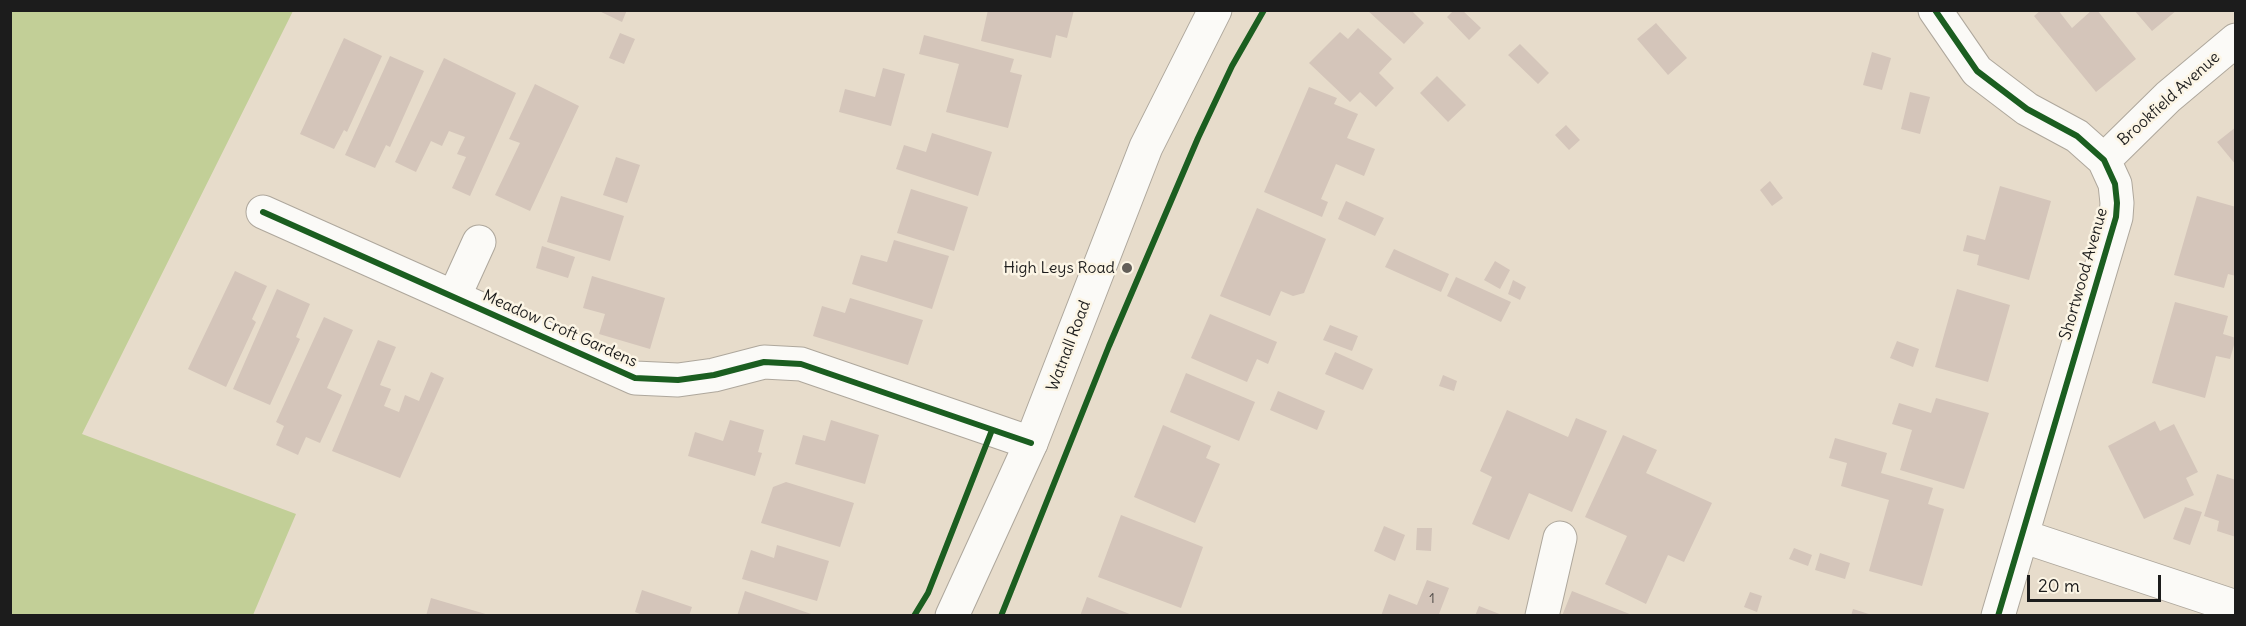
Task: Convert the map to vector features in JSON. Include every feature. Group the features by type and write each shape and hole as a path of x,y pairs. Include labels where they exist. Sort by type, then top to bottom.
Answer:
{"street":[{"name":"Watnall Road","path":"952,615 1031,443 1146,147 1215,10"},
{"name":"Shortwood Avenue","path":"1935,10 1977,71 2027,109 2077,136 2104,160 2115,184 2117,203 2116,217 1998,615"},
{"name":"Brookfield Avenue","path":"2104,160 2168,97 2235,40"},
{"name":"Meadow Croft Gardens","path":"263,212 635,378 678,380 714,375 764,362 801,364 1031,443"},
{"path":"454,297 479,242"},
{"path":"2022,536 2235,607"},
{"path":"1542,615 1560,538"}],"green space":[{"path":"10,11 293,11 82,434 296,514 253,615 11,615"}],"building":[{"path":"597,10 627,10 622,22"},
{"path":"988,10 1074,10 1067,38 1056,35 1051,58 981,41"},
{"path":"1367,10 1411,10 1424,23 1404,44"},
{"path":"1454,10 1462,10 1481,28 1469,40 1447,17"},
{"path":"2041,10 2058,10 2072,28 2092,10 2097,10 2136,59 2096,92 2034,16"},
{"path":"2134,10 2177,10 2152,31"},
{"path":"1656,23 1687,58 1668,75 1637,39"},
{"path":"1358,28 1392,59 1379,73 1394,88 1376,107 1360,92 1350,102 1309,63 1340,32 1348,39"},
{"path":"620,33 635,39 624,64 609,58"},
{"path":"924,35 1014,59 1010,72 1022,75 1008,128 946,112 959,64 919,54"},
{"path":"344,38 382,56 347,132 344,130 334,149 300,134"},
{"path":"1520,44 1549,73 1538,84 1508,55"},
{"path":"1872,52 1891,58 1882,90 1863,85"},
{"path":"390,56 424,71 390,147 386,145 375,168 345,155"},
{"path":"444,58 516,93 470,196 452,188 466,157 457,154 465,137 449,131 442,146 431,141 416,172 395,162"},
{"path":"883,68 905,74 891,126 839,112 845,89 875,97"},
{"path":"1437,76 1466,105 1448,122 1420,93"},
{"path":"535,84 579,106 530,211 495,195 520,143 509,139"},
{"path":"1309,87 1337,98 1334,104 1358,114 1347,138 1375,149 1364,176 1336,164 1321,199 1328,202 1322,217 1264,192"},
{"path":"1910,92 1930,97 1920,134 1901,129"},
{"path":"1566,125 1580,140 1569,150 1555,135"},
{"path":"2236,127 2236,165 2217,142"},
{"path":"932,133 992,152 978,196 896,169 904,145 926,152"},
{"path":"616,157 640,165 627,203 603,195"},
{"path":"1770,181 1783,198 1772,206 1760,190"},
{"path":"2000,186 2051,201 2029,280 1977,265 1979,255 1963,251 1967,235 1985,240"},
{"path":"911,189 968,207 954,251 897,233"},
{"path":"561,196 624,216 610,261 547,242"},
{"path":"2197,196 2236,207 2236,276 2228,274 2224,288 2174,275"},
{"path":"1346,201 1384,218 1375,236 1338,219"},
{"path":"1257,208 1326,239 1304,293 1293,296 1281,291 1270,316 1220,296"},
{"path":"894,240 949,256 932,309 852,284 861,255 887,262"},
{"path":"542,246 575,257 568,278 536,268"},
{"path":"1394,249 1449,274 1441,292 1385,267"},
{"path":"1495,261 1510,270 1500,289 1484,280"},
{"path":"235,271 267,286 252,319 256,322 226,387 188,369"},
{"path":"592,276 665,298 650,349 599,334 605,314 583,308"},
{"path":"1456,277 1511,302 1501,322 1447,296"},
{"path":"1513,280 1526,287 1520,300 1508,294"},
{"path":"277,289 310,304 296,337 300,339 270,405 233,389"},
{"path":"1957,289 2010,305 1988,382 1935,367"},
{"path":"850,298 923,320 908,365 813,336 822,306 845,313"},
{"path":"2175,302 2228,316 2223,334 2236,338 2230,359 2216,356 2205,398 2152,383"},
{"path":"1210,314 1277,342 1268,364 1257,359 1247,382 1191,358"},
{"path":"324,317 353,330 327,388 342,395 320,443 306,437 298,455 276,445 284,426 276,422"},
{"path":"1330,325 1358,336 1352,351 1323,340"},
{"path":"378,340 396,347 380,385 391,389 384,406 399,412 405,395 419,401 431,372 444,378 400,478 332,451"},
{"path":"1897,341 1919,349 1913,367 1890,358"},
{"path":"1335,352 1373,369 1363,390 1325,374"},
{"path":"1186,373 1255,402 1239,441 1170,412"},
{"path":"1443,375 1457,381 1454,391 1439,386"},
{"path":"1278,391 1325,411 1317,430 1270,410"},
{"path":"1936,398 1989,413 1964,489 1900,470 1912,430 1892,424 1899,403 1931,413"},
{"path":"1507,410 1568,437 1576,418 1607,431 1572,512 1529,493 1509,540 1472,524 1492,477 1480,471"},
{"path":"730,420 764,430 758,452 762,453 755,476 688,456 695,432 723,441"},
{"path":"831,420 879,435 865,484 795,464 803,435 825,441"},
{"path":"2155,421 2160,431 2174,424 2198,472 2186,478 2194,495 2144,519 2108,446"},
{"path":"1163,425 1211,446 1206,458 1220,464 1195,523 1134,497"},
{"path":"1623,435 1657,450 1646,473 1712,503 1684,562 1668,555 1646,604 1605,584 1627,536 1585,517"},
{"path":"1835,438 1887,453 1881,473 1933,488 1928,504 1944,509 1922,586 1869,571 1889,500 1841,486 1847,463 1829,458"},
{"path":"2217,474 2236,480 2236,537 2217,531 2219,521 2204,516"},
{"path":"786,482 854,503 840,547 761,523 773,487"},
{"path":"2185,507 2202,512 2190,545 2173,539"},
{"path":"1121,515 1203,547 1181,608 1098,577"},
{"path":"1384,526 1405,535 1395,561 1374,551"},
{"path":"1417,528 1432,528 1431,551 1416,550"},
{"path":"777,545 829,561 817,601 742,579 751,550 774,558"},
{"path":"1794,548 1812,555 1808,566 1789,559"},
{"path":"1820,553 1850,563 1845,579 1815,570"},
{"path":"1427,580 1449,588 1439,614 1444,616 1381,616 1389,594 1417,605"},
{"path":"642,590 692,607 689,616 645,616 635,612"},
{"path":"745,591 814,615 814,616 737,616"},
{"path":"1572,591 1632,615 1632,616 1562,616"},
{"path":"1750,592 1762,596 1757,612 1744,607"},
{"path":"1087,597 1132,615 1132,616 1080,616"},
{"path":"431,598 489,615 489,616 426,616"},
{"path":"1479,606 1502,615 1502,616 1475,616"},
{"path":"1853,609 1872,615 1872,616 1851,616"}],"cycle path":[{"path":"1001,616 1109,346 1198,138 1232,66 1264,10"},
{"path":"1935,10 1977,71 2027,109 2077,136 2104,160 2115,184 2117,203 2116,217 1998,616"},
{"path":"263,212 635,378 678,380 714,375 764,362 801,364 1031,443"},
{"path":"914,616 928,593 992,430"}],"place":[{"name":"High Leys Road","path":"1127,268"}]}
